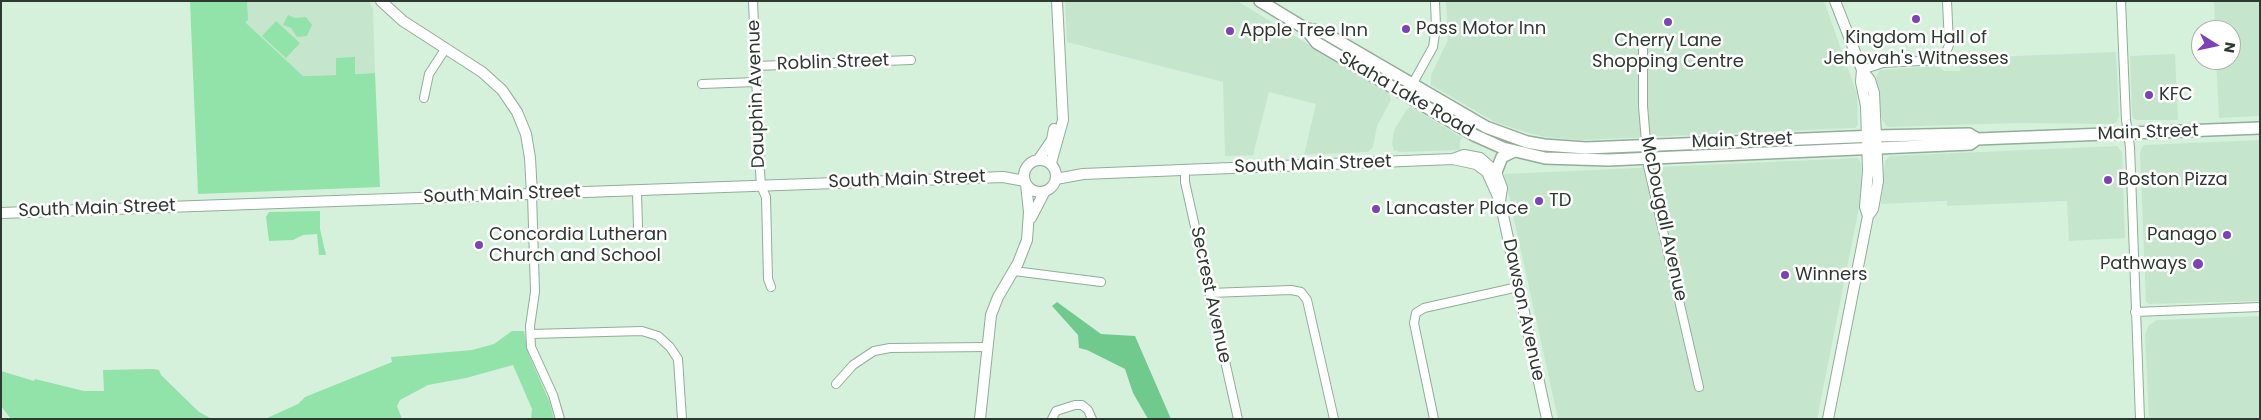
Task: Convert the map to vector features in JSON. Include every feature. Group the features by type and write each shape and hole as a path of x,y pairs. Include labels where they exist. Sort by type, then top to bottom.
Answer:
{"main road":[{"name":"Skaha Lake Road","path":"1260,1 1306,28 1324,32 1486,126 1506,135"},
{"name":"Skaha Lake Road","path":"1306,28 1317,43 1474,135 1514,151"},
{"name":"Main Street","path":"1514,151 1545,158 1608,160 1970,144 1977,139 2260,128"},
{"name":"Main Street","path":"1506,135 1528,142 1559,147 1969,134 1977,139"},
{"path":"1492,171 1502,158 1514,151"}],"street":[{"path":"381,1 398,18 446,48 494,82 517,112 529,146 532,194 536,292 530,334 531,347 553,395 560,419"},
{"name":"Dauphin Avenue","path":"753,1 762,186 766,197 768,279 771,287"},
{"path":"1026,183 1037,192 1045,191 1052,187 1056,179 1053,165 1063,120 1060,101 1058,1"},
{"path":"1406,94 1430,55 1436,38 1435,1"},
{"path":"1828,419 1868,216 1865,207 1872,148 1872,136 1861,82 1862,70 1835,1"},
{"path":"1862,70 1883,63 1940,60 1945,55 1949,45 1947,1"},
{"path":"2121,1 2129,133 2140,419"},
{"path":"424,98 429,74 446,48"},
{"name":"McDougall Avenue","path":"1643,50 1648,158 1699,387"},
{"name":"Roblin Street","path":"756,66 911,60"},
{"path":"702,84 756,82"},
{"path":"980,419 993,308 1024,250 1029,221 1026,168 1031,162 1040,159 1052,140 1060,101"},
{"name":"South Main Street","path":"1056,179 1083,174 1453,159 1464,155 1480,158 1492,171"},
{"path":"1040,159 1053,165"},
{"name":"South Main Street","path":"1053,165 1083,174"},
{"name":"South Main Street","path":"1003,177 1026,168"},
{"name":"Secrest Avenue","path":"1185,170 1185,182 1238,419"},
{"name":"Dawson Avenue","path":"1492,171 1502,188 1500,202 1547,419"},
{"name":"South Main Street","path":"1,213 1003,177 1026,183"},
{"path":"637,191 638,228"},
{"path":"1029,221 1045,191"},
{"path":"1014,271 1100,282"},
{"path":"1434,419 1414,323 1416,313 1424,308 1518,287"},
{"path":"1210,293 1291,290 1300,292 1307,300 1334,419"},
{"path":"2135,312 2260,307"},
{"path":"530,334 642,332 658,336 670,347 678,359 682,419"},
{"path":"836,384 853,365 874,351 890,348 987,347"},
{"path":"1052,419 1056,411 1075,405 1082,405 1088,410 1092,419"}],"shaded area":[{"path":"234,1 369,1 373,8 375,73 303,76 235,13"},
{"path":"1065,1 1237,1 1389,94 1391,100 1377,126 1373,147 1368,152 1304,155 1316,104 1269,92 1253,155 1225,156 1223,82 1067,42"},
{"path":"1446,1 1824,1 1857,94 1858,125 1855,128 1580,140 1545,137 1525,132 1495,122 1431,85 1431,75 1448,40"},
{"path":"2214,1 2260,1 2260,116 2219,118 2217,70 2241,70 2241,20 2215,20"},
{"path":"2116,52 2119,116 2113,124 2018,123 1887,127 1882,119 1876,77 1880,70 1938,66 1944,71 1960,71 1960,64 1966,58"},
{"path":"2175,54 2178,120 2137,120 2133,118 2130,56"},
{"path":"1411,107 1463,138 1460,140 1460,150 1400,152 1394,150 1392,144 1394,130 1407,109"},
{"path":"2260,140 2260,301 2149,304 2146,302 2140,153 2142,147 2144,145"},
{"path":"2117,146 2122,152 2125,238 2069,241 2067,201 1947,206 1947,201 1881,204 1885,161 1890,156"},
{"path":"1858,158 1861,163 1862,182 1859,208 1817,419 1558,419 1504,174"},
{"path":"2260,316 2260,419 2149,419 2145,334 2149,325 2157,320"}],"green space":[{"path":"190,1 247,1 248,20 245,22 303,76 336,75 336,58 355,57 355,74 375,73 380,187 198,194"},
{"path":"288,15 295,18 306,17 312,25 307,36 297,37 291,28 283,25"},
{"path":"276,21 300,43 286,58 262,36"},
{"path":"320,211 320,229 326,255 319,255 317,234 303,235 293,240 269,241 266,217 269,212"},
{"path":"1057,302 1101,334 1135,336 1171,419 1148,419 1133,393 1125,369 1087,350 1079,348 1078,335 1052,306"},
{"path":"512,331 524,331 529,355 550,403 554,419 531,419 532,409 513,365 466,378 428,385 400,400 397,406 402,419 265,419 298,404 305,397 392,362 391,357 472,350 494,344"},
{"path":"103,370 159,370 161,375 199,412 212,419 11,419 1,406 1,371 34,381 35,379 84,391 104,391"}],"place":[{"name":"Kingdom Hall of Jehovah's Witnesses","path":"1916,19"},
{"name":"Cherry Lane Shopping Centre","path":"1668,22"},
{"name":"Pass Motor Inn","path":"1406,29"},
{"name":"Apple Tree Inn","path":"1230,31"},
{"name":"KFC","path":"2149,95"},
{"name":"Boston Pizza","path":"2108,180"},
{"name":"TD","path":"1539,201"},
{"name":"Lancaster Place","path":"1376,209"},
{"name":"Panago","path":"2227,235"},
{"name":"Concordia Lutheran Church and School","path":"479,245"},
{"name":"Pathways","path":"2198,264"},
{"name":"Winners","path":"1785,275"}]}
